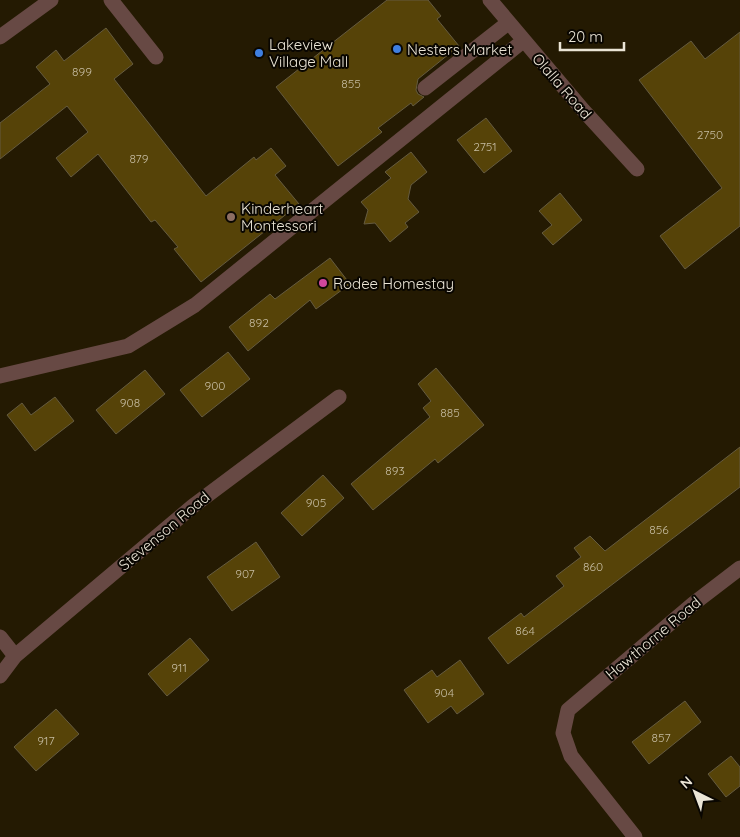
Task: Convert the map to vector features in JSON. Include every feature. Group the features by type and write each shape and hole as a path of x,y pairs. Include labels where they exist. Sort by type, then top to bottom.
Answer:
{"street":[{"path":"0,37 51,0"},
{"path":"110,0 156,57"},
{"name":"Olalla Road","path":"490,0 523,41 637,169"},
{"path":"425,88 508,23"},
{"path":"0,376 128,346 195,306 523,41"},
{"name":"Stevenson Road","path":"0,676 15,656 193,506 339,397"},
{"name":"Hawthorne Road","path":"635,837 571,756 563,733 568,710 693,604 740,568"},
{"path":"0,637 15,656"}],"building":[{"path":"387,0 428,0 441,16 437,19 459,46 418,79 416,90 418,94 424,97 413,106 411,103 378,128 382,132 338,166 276,87"},
{"path":"106,28 133,64 114,79 206,196 254,157 256,160 271,148 286,166 275,175 299,204 201,282 174,249 178,247 155,220 151,222 98,154 71,177 56,158 88,132 67,106 0,159 0,123 50,84 36,67 56,50 64,61"},
{"path":"740,32 740,226 685,269 660,236 722,188 639,80 691,41 705,59"},
{"path":"486,118 512,151 484,173 457,140"},
{"path":"411,152 427,172 411,185 408,199 419,212 405,223 408,227 390,242 375,223 364,224 368,210 361,202 391,178 385,172"},
{"path":"560,193 582,220 553,245 542,233 552,225 539,211"},
{"path":"330,258 350,284 316,309 310,300 248,351 229,327 270,294 275,299"},
{"path":"228,352 250,379 202,417 180,390"},
{"path":"436,368 484,425 438,463 435,459 373,510 351,484 430,417 423,408 431,401 418,384"},
{"path":"145,370 165,394 116,434 96,410"},
{"path":"55,397 74,421 35,451 7,415 22,403 31,415"},
{"path":"740,447 740,487 508,664 488,638 521,613 524,617 564,586 556,576 581,557 574,548 590,536 605,551"},
{"path":"323,475 344,498 302,536 281,513"},
{"path":"256,542 280,577 232,611 207,577"},
{"path":"190,638 209,660 167,696 148,674"},
{"path":"460,660 484,694 457,714 451,706 428,723 404,690 432,670 437,677"},
{"path":"685,701 701,722 649,764 632,742"},
{"path":"56,709 79,734 36,771 14,747"},
{"path":"731,756 740,767 740,786 726,797 708,774"}],"place":[{"name":"Nesters Market","path":"397,49"},
{"name":"Lakeview Village Mall","path":"259,53"},
{"name":"Kinderheart Montessori","path":"231,217"},
{"name":"Rodee Homestay","path":"323,283"}]}
